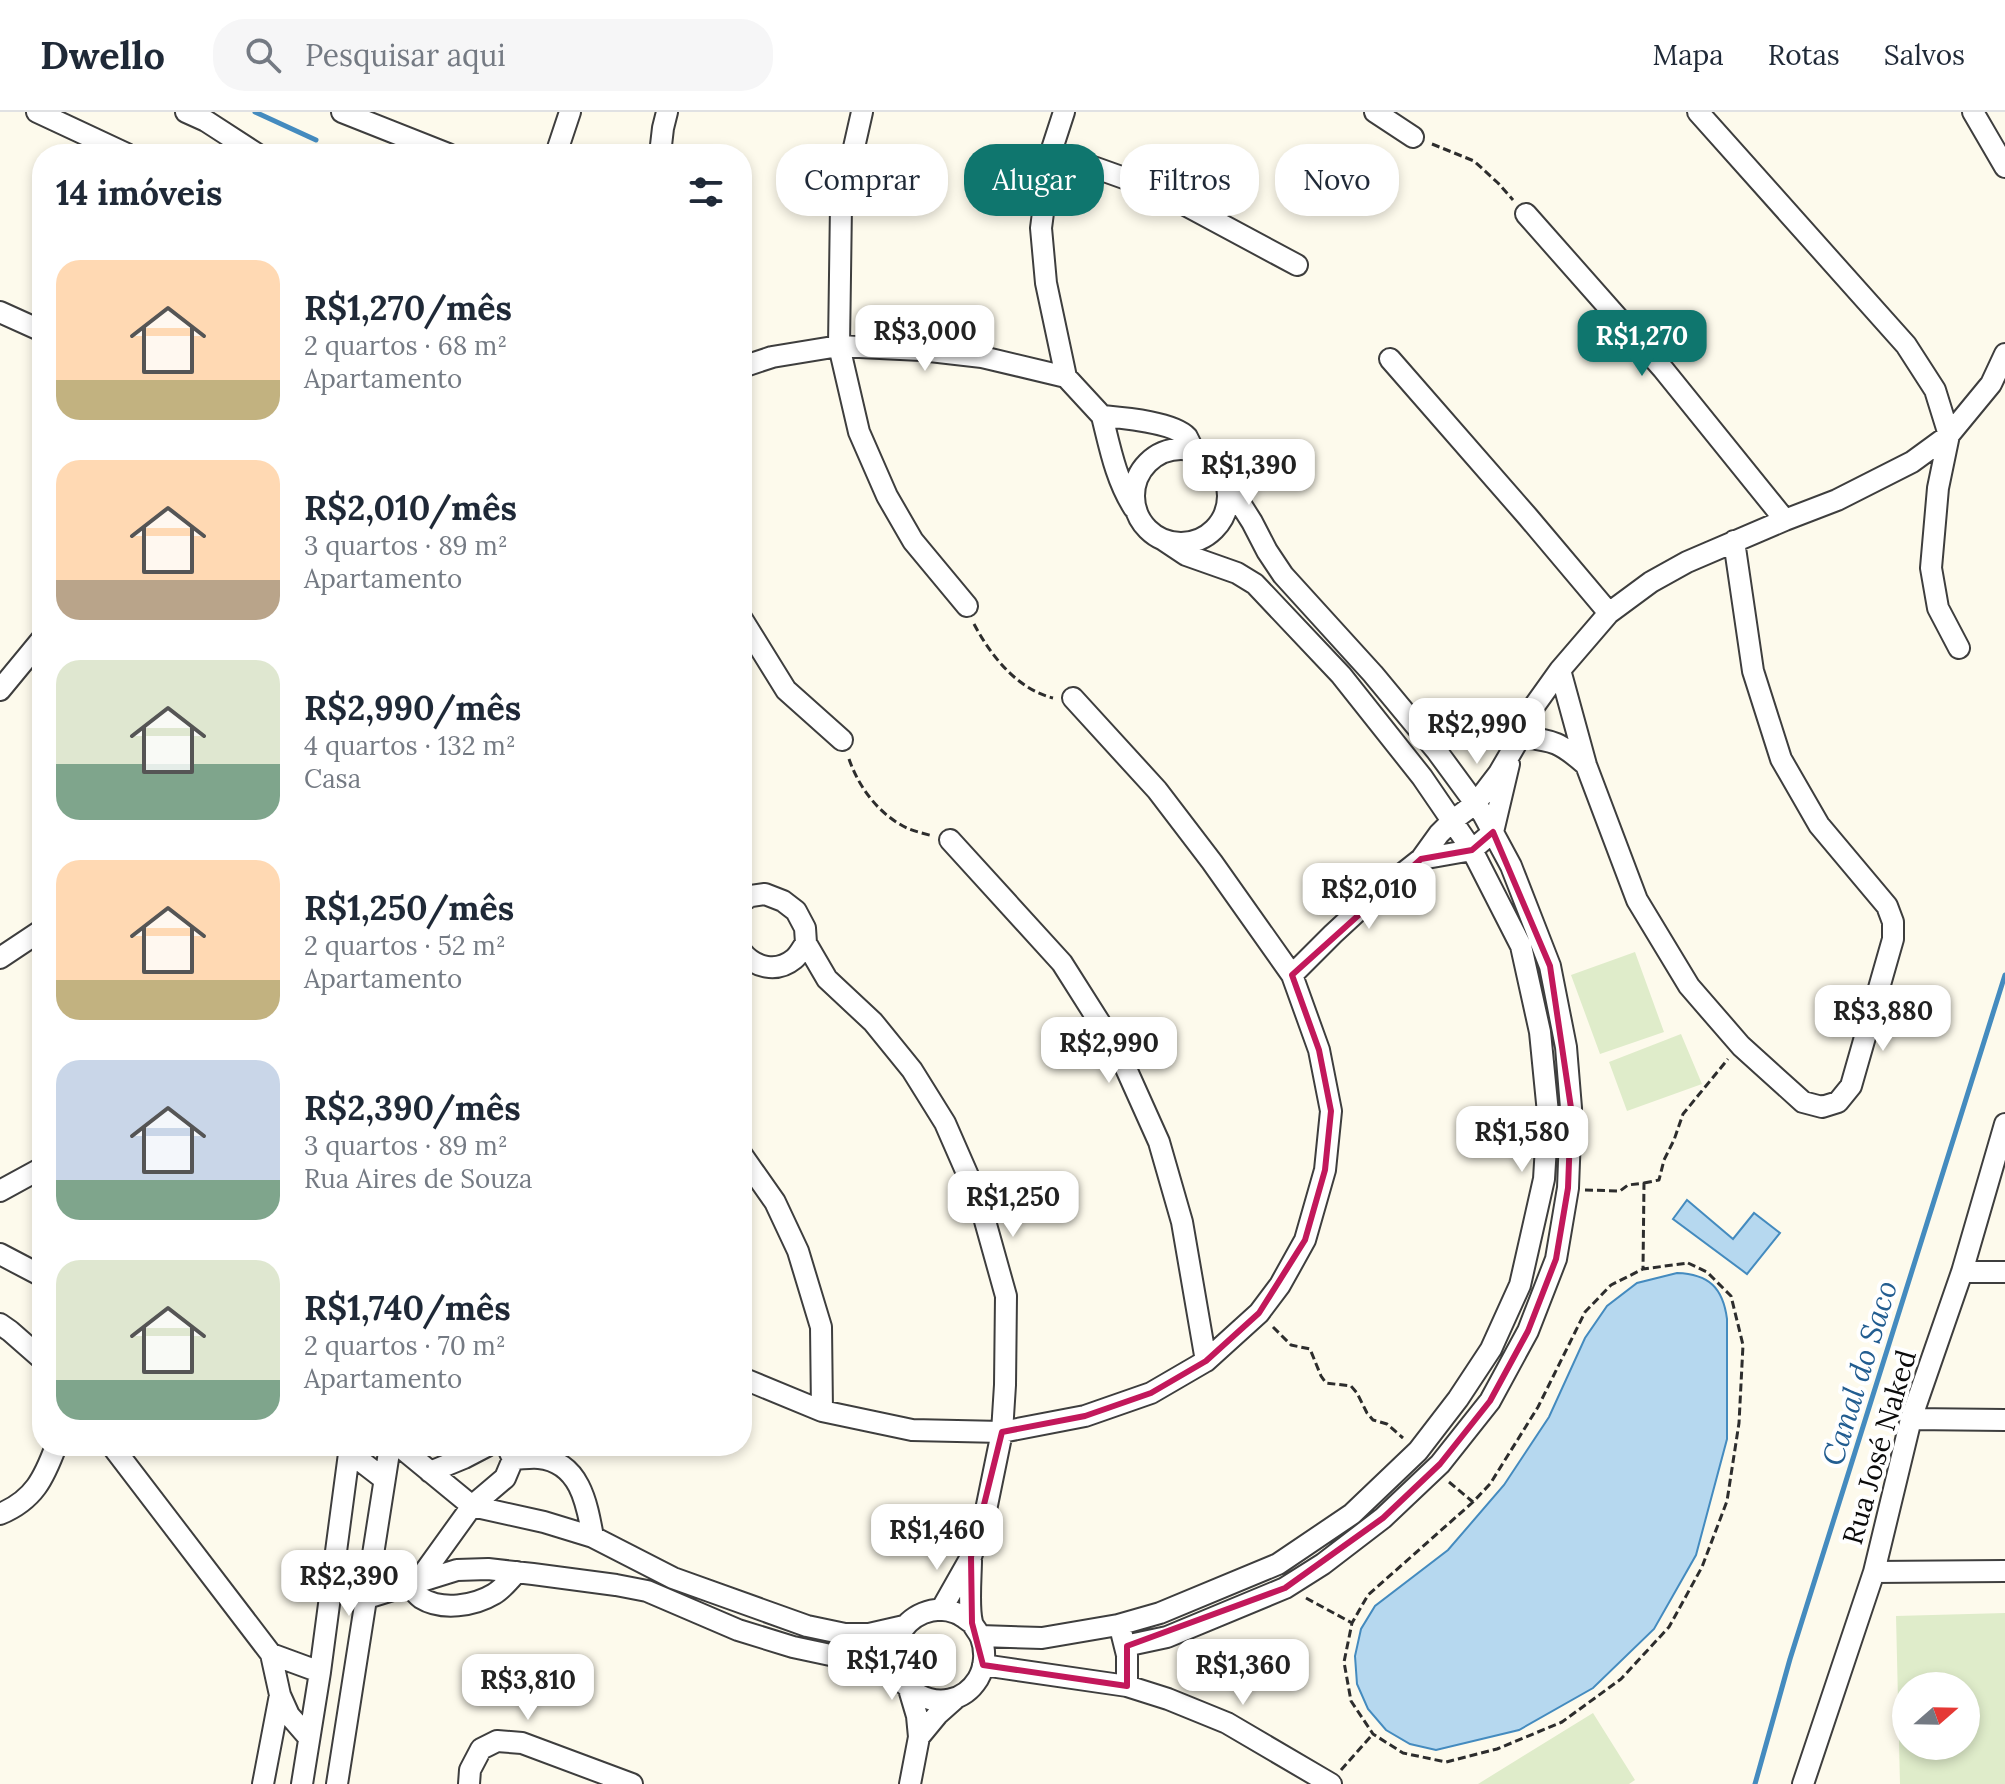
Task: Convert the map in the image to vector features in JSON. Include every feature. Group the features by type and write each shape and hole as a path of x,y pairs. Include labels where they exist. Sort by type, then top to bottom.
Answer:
{"street":[{"path":"37,112 106,144"},
{"path":"186,112 242,144"},
{"path":"342,112 420,144"},
{"path":"559,144 570,112"},
{"path":"661,144 667,112"},
{"path":"862,112 841,205 839,346 859,432 887,496 913,541 967,606"},
{"path":"1054,144 1064,112"},
{"path":"1375,112 1413,137"},
{"path":"1698,112 1906,345 1935,390 1949,435 1938,488 1931,568 1938,608 1959,648"},
{"path":"1973,112 2005,167"},
{"path":"1104,171 1174,199 1297,265"},
{"path":"1526,214 1663,369 1785,520"},
{"path":"956,1698 939,1701 923,1698 901,1680 894,1654 897,1639 904,1626 914,1617 927,1611 941,1610 957,1613 976,1630 1042,1638 1118,1625 1160,1613 1278,1564 1352,1514 1417,1450 1458,1399 1491,1349 1520,1285 1544,1179 1548,1113 1540,1032 1521,946 1472,850 1422,777 1341,675 1255,584 1237,573 1186,555 1162,539 1140,518 1122,490 1102,416 1066,377 1046,283 1043,216"},
{"path":"0,312 32,326"},
{"path":"752,364 772,357 839,346 982,357 1066,377"},
{"path":"1292,975 1373,897 1421,859 1439,834 1476,803 1516,745 1535,705 1560,670 1609,613 1651,582 1687,562 1837,500 1912,462 1949,435 1991,384 2005,354"},
{"path":"1390,359 1609,613"},
{"path":"1102,416 1175,429 1186,437 1193,449"},
{"path":"1125,1646 1167,1637 1285,1588 1323,1564 1383,1518 1434,1469 1490,1401 1528,1331 1556,1259 1568,1188 1571,1108 1566,1047 1550,966 1511,866 1476,803 1373,674 1283,575 1214,461 1193,449 1177,449 1149,461 1140,473 1135,488 1135,504 1140,518"},
{"path":"1162,539 1177,543 1193,542 1207,536 1219,525 1226,512 1229,496 1226,481"},
{"path":"1560,670 1586,765 1637,900 1689,986 1741,1046 1803,1102 1822,1107 1838,1102 1851,1086 1893,939 1893,922 1887,906 1819,825 1781,759 1753,671 1734,541"},
{"path":"752,635 786,690 842,740"},
{"path":"0,690 32,651"},
{"path":"752,1382 822,1411 912,1430 1002,1432 1085,1416 1151,1393 1206,1361 1259,1313 1280,1285 1305,1240 1325,1170 1331,1111 1319,1050 1292,975 1157,790 1073,698"},
{"path":"1516,745 1555,742 1586,765"},
{"path":"1421,859 1472,850 1493,832 1516,745"},
{"path":"1461,783 1499,773"},
{"path":"950,840 1062,963 1119,1053 1159,1142 1182,1222 1206,1361"},
{"path":"752,896 765,894 783,901 796,911 805,928 806,943 827,979 873,1022 912,1070 945,1123 980,1203 1006,1296 1002,1432 986,1510 971,1557 941,1610"},
{"path":"0,958 32,937"},
{"path":"752,960 772,969 796,958 806,943"},
{"path":"784,965 827,979"},
{"name":"Rua José Naked","path":"1803,1784 1874,1572 1911,1419 1962,1272 2005,1126"},
{"path":"752,1169 775,1202 798,1251 821,1327 822,1411"},
{"path":"0,1206 7,1187 32,1173"},
{"path":"0,1254 32,1271"},
{"path":"1962,1272 2005,1272"},
{"path":"0,1324 32,1350"},
{"path":"1911,1419 2005,1420"},
{"path":"0,1514 19,1505 38,1486 52,1456"},
{"path":"120,1456 271,1654 280,1695 289,1715 309,1738"},
{"path":"302,1784 348,1456"},
{"path":"358,1456 384,1479"},
{"path":"337,1784 388,1456"},
{"path":"411,1456 472,1506 593,1537 673,1578 807,1626 845,1634 869,1634 904,1626"},
{"path":"430,1472 468,1456"},
{"path":"413,1583 472,1506 505,1478 509,1456"},
{"path":"527,1456 554,1461 569,1471 581,1487 593,1537"},
{"path":"919,1737 938,1714 978,1679 983,1665 984,1650 976,1630 971,1557"},
{"path":"367,1598 457,1570 488,1569 616,1585 647,1591 752,1634 793,1647 896,1669"},
{"path":"1874,1572 2005,1571"},
{"path":"413,1583 421,1597 438,1604 457,1606 496,1593 517,1572"},
{"path":"1118,1625 1125,1646 1127,1686"},
{"path":"271,1654 320,1672"},
{"path":"983,1665 1127,1686 1168,1699 1227,1723 1330,1784"},
{"path":"909,1689 919,1737 910,1784"},
{"path":"263,1784 280,1695"},
{"path":"469,1784 470,1770 481,1749 497,1741 522,1743 632,1784"}],"path":[{"path":"1413,137 1474,161 1526,214"},
{"path":"967,606 974,626 1003,667 1036,694 1073,698"},
{"path":"842,740 854,774 870,798 891,818 910,830 950,840"},
{"path":"1568,1188 1620,1191 1628,1185 1659,1180 1683,1114 1741,1046"},
{"path":"1643,1269 1644,1183"},
{"path":"1688,1263 1707,1272 1731,1296 1743,1345 1739,1423 1727,1501 1702,1567 1669,1627 1621,1679 1562,1722 1497,1749 1446,1762 1403,1753 1373,1734 1351,1701 1344,1662 1352,1623 1368,1595 1490,1484 1538,1407 1585,1312 1611,1285 1643,1269 1688,1263"},
{"path":"1259,1313 1291,1345 1310,1349 1326,1383 1351,1386 1373,1420 1387,1424 1417,1450"},
{"path":"1434,1469 1473,1502"},
{"path":"1285,1588 1352,1623"},
{"path":"1330,1784 1373,1734"}],"highlighted area":[{"path":"1493,832 1550,966 1571,1108 1568,1188 1556,1259 1528,1331 1490,1401 1440,1464 1383,1518 1285,1588 1127,1646 1127,1686 983,1665 972,1623 971,1557 1002,1432 1085,1416 1151,1393 1206,1361 1259,1313 1305,1240 1325,1170 1331,1111 1319,1050 1292,975 1421,859 1472,850"}],"green space":[{"path":"1635,952 1664,1032 1600,1054 1571,975"},
{"path":"1681,1034 1702,1084 1627,1111 1609,1062"},
{"path":"2005,1613 2005,1784 1900,1784 1899,1760 1980,1760 1980,1672 1897,1672 1896,1616"},
{"path":"1593,1713 1635,1780 1629,1784 1478,1784"}],"water":[{"path":"1687,1200 1733,1239 1754,1213 1780,1233 1747,1274 1673,1219"},
{"path":"1677,1273 1706,1280 1718,1291 1725,1308 1727,1439 1696,1555 1654,1629 1593,1688 1519,1730 1436,1750 1410,1744 1386,1730 1368,1709 1357,1684 1355,1656 1361,1629 1375,1606 1448,1550 1504,1485 1549,1417 1585,1338 1607,1306 1637,1283"}],"waterway":[{"path":"255,112 316,140"},
{"name":"Canal do Saco","path":"1755,1784 1790,1659 2005,975"}]}
